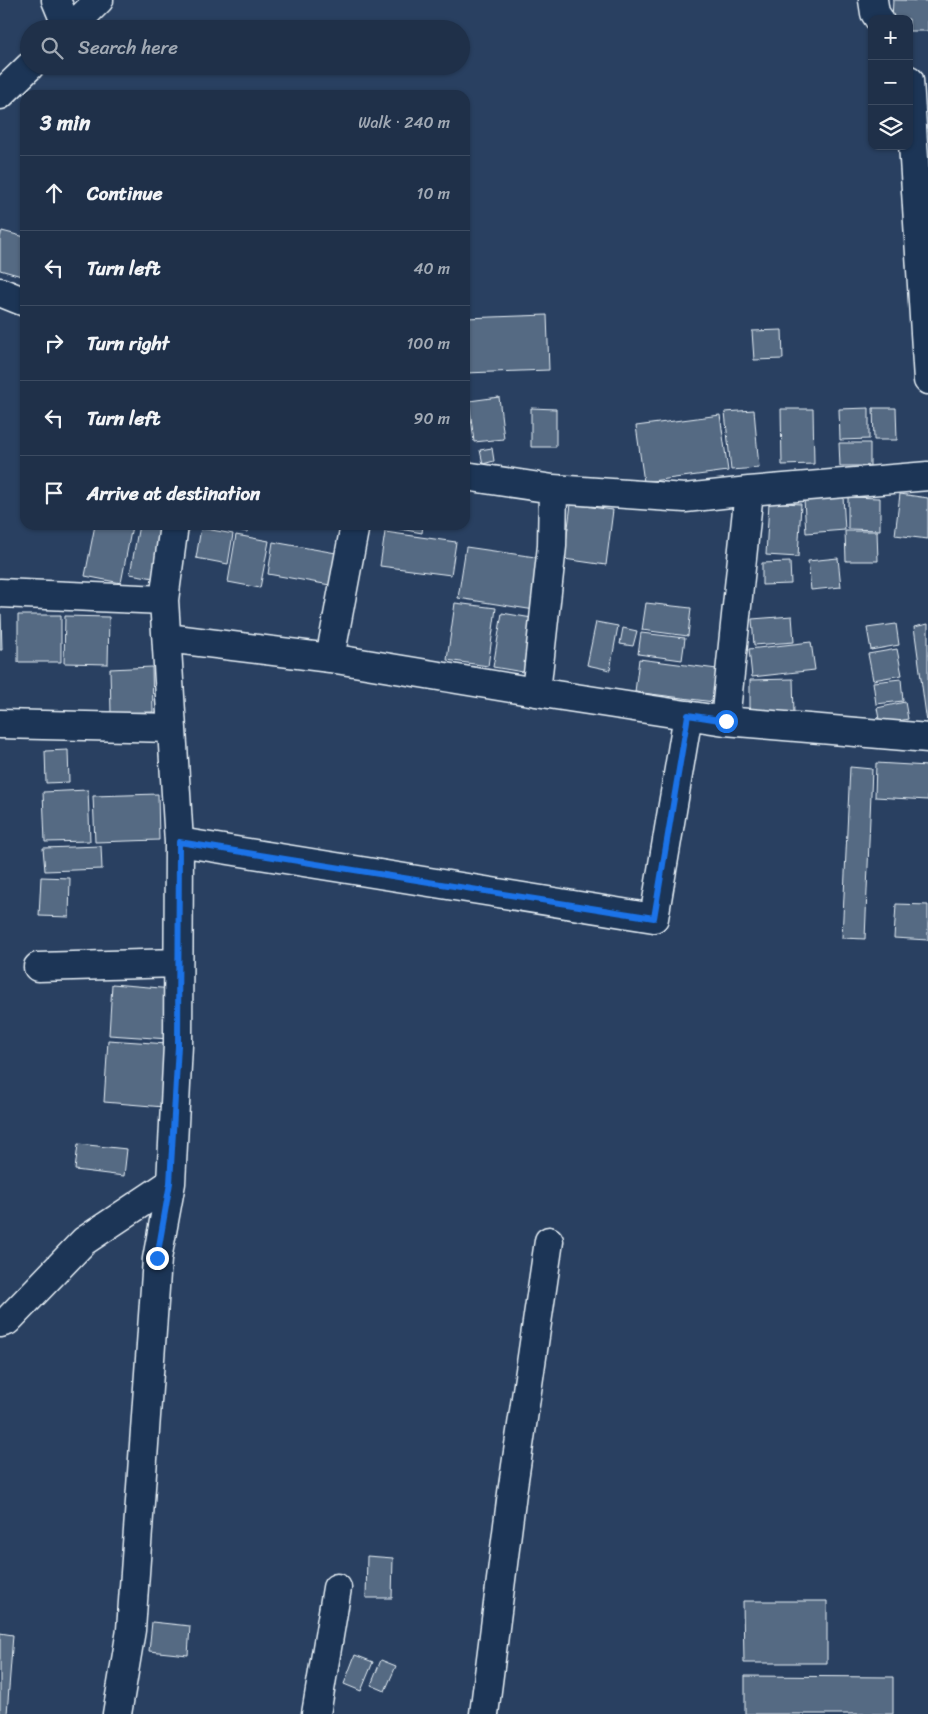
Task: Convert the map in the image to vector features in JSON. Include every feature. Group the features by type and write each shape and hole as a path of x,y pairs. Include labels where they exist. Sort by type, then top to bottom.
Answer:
{"street":[{"path":"56,0 65,20"},
{"path":"78,20 99,0"},
{"path":"873,0 876,15"},
{"path":"0,95 21,75"},
{"path":"911,105 928,380"},
{"path":"0,292 20,300"},
{"path":"470,477 553,489 685,498 928,476"},
{"path":"536,692 552,546 553,489"},
{"path":"726,721 749,491"},
{"path":"118,1714 131,1630 157,1258 170,1183 178,1046 179,842 164,600 173,530"},
{"path":"330,658 354,530"},
{"path":"0,593 164,600"},
{"path":"166,638 330,658 726,721 928,738"},
{"path":"179,842 654,918 688,715"},
{"path":"0,724 172,728"},
{"path":"38,967 178,964"},
{"path":"0,1322 7,1321 84,1241 170,1183"},
{"path":"484,1714 512,1493 549,1241"},
{"path":"316,1714 337,1588"}],"building":[{"path":"893,0 928,1 928,31 913,31 913,15 892,15"},
{"path":"2,231 20,236 20,276 0,270 0,238"},
{"path":"547,315 549,370 470,373 470,318"},
{"path":"782,330 783,359 754,360 752,331"},
{"path":"499,397 504,439 474,442 470,401"},
{"path":"531,408 556,409 556,447 531,447"},
{"path":"869,408 869,439 840,440 839,409"},
{"path":"873,408 896,408 897,440 874,440"},
{"path":"781,409 813,409 814,464 782,465"},
{"path":"754,410 759,468 731,470 725,412"},
{"path":"720,415 728,471 644,482 636,426"},
{"path":"839,443 870,443 870,466 840,466"},
{"path":"492,448 494,461 483,464 480,450"},
{"path":"900,494 928,498 928,539 895,535"},
{"path":"843,496 845,530 806,533 804,499"},
{"path":"848,497 880,498 880,530 848,529"},
{"path":"769,502 801,504 798,557 766,555"},
{"path":"571,504 613,510 606,565 564,559"},
{"path":"94,530 131,530 121,583 85,576"},
{"path":"138,530 161,530 160,579 130,574"},
{"path":"201,530 233,534 228,564 196,558"},
{"path":"406,530 422,530 422,533"},
{"path":"845,531 877,531 878,561 846,561"},
{"path":"385,532 456,542 451,575 380,566"},
{"path":"236,535 269,541 260,588 228,582"},
{"path":"273,542 336,553 330,585 268,574"},
{"path":"466,547 549,559 541,611 458,598"},
{"path":"838,558 841,587 811,590 808,561"},
{"path":"790,562 791,584 762,585 762,563"},
{"path":"455,603 496,608 488,666 447,660"},
{"path":"646,603 691,608 688,636 642,630"},
{"path":"502,613 538,619 529,673 493,667"},
{"path":"1,614 2,650 0,650"},
{"path":"18,615 61,615 61,662 18,662"},
{"path":"65,616 109,617 108,664 64,663"},
{"path":"792,616 794,642 754,645 752,619"},
{"path":"596,622 618,626 610,670 587,665"},
{"path":"896,624 899,645 871,650 867,628"},
{"path":"928,624 928,730 914,627"},
{"path":"623,628 637,631 633,646 620,644"},
{"path":"641,633 685,638 682,660 638,654"},
{"path":"811,642 815,670 752,677 749,649"},
{"path":"897,649 902,675 873,680 868,654"},
{"path":"639,659 717,669 714,702 635,692"},
{"path":"152,667 153,712 111,713 110,669"},
{"path":"793,679 794,714 750,715 750,680"},
{"path":"901,679 903,701 876,704 873,682"},
{"path":"905,702 908,719 880,725 877,708"},
{"path":"68,750 69,782 46,783 45,751"},
{"path":"876,763 928,766 928,800 875,797"},
{"path":"850,767 872,769 865,939 842,938"},
{"path":"88,790 90,841 45,842 43,792"},
{"path":"158,794 159,840 95,842 93,796"},
{"path":"101,846 102,869 45,871 43,848"},
{"path":"41,877 70,878 69,917 39,916"},
{"path":"896,904 928,905 928,940 894,938"},
{"path":"112,984 173,989 169,1039 109,1035"},
{"path":"108,1040 168,1044 164,1107 104,1102"},
{"path":"78,1144 127,1149 124,1176 75,1170"},
{"path":"367,1556 393,1558 392,1598 366,1598"},
{"path":"743,1601 827,1601 827,1663 744,1663"},
{"path":"152,1622 190,1626 188,1655 149,1651"},
{"path":"0,1633 13,1635 7,1714 0,1714"},
{"path":"355,1655 373,1662 361,1691 344,1684"},
{"path":"381,1660 396,1666 385,1691 371,1685"},
{"path":"745,1676 893,1677 893,1714 745,1714"}],"route":[{"path":"157,1258 170,1183 178,1046 179,842 654,918 688,715 726,721"}]}
